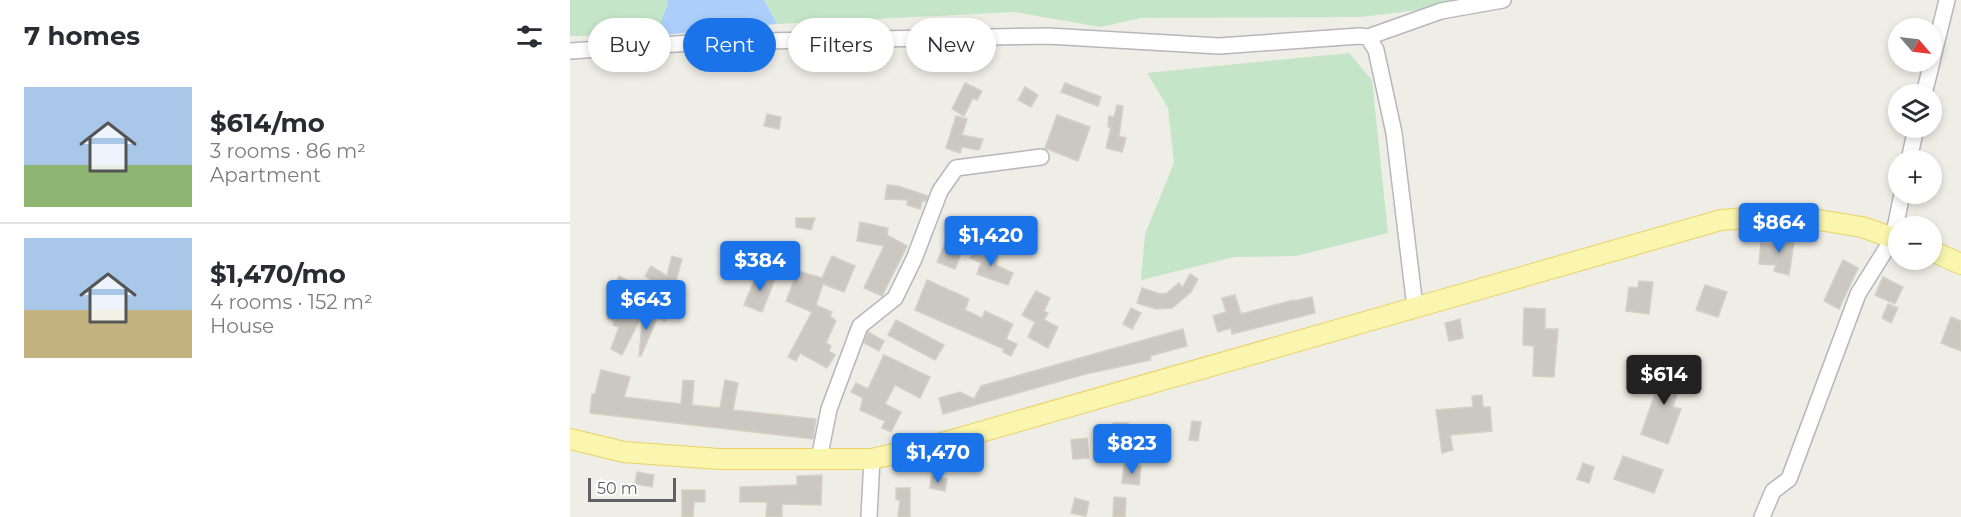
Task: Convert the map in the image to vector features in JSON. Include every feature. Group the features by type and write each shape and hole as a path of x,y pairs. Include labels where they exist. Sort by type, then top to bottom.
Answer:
{"main road":[{"path":"570,439 624,452 719,459 872,459 942,443 1721,220 1788,216 1862,227 1888,236"},
{"path":"1942,256 1961,264"}],"street":[{"path":"570,51 706,42 1048,36 1219,46 1368,37 1441,11 1503,0"},
{"path":"1942,20 1947,0"},
{"path":"1368,37 1376,50 1394,133 1414,307"},
{"path":"819,459 829,410 860,326 895,298 914,259 940,191 956,168 1041,157"},
{"path":"1762,517 1773,491 1789,479 1858,294 1888,251"},
{"path":"869,517 872,459"}],"green space":[{"path":"570,0 666,0 668,3 662,18 588,18 588,36 570,36"},
{"path":"764,0 1456,0 1426,9 1361,17 1141,18 1100,27 1014,12 894,18 788,18 788,23 777,24 776,18 774,18"},
{"path":"1349,53 1372,80 1388,233 1296,256 1234,257 1141,280 1145,234 1174,163 1168,108 1147,73"}],"water":[{"path":"666,0 764,0 774,18 683,18 683,33 671,34 671,18 662,18 668,3"}],"building":[{"path":"965,83 982,91 977,100 973,98 964,116 952,109"},
{"path":"1065,83 1101,97 1098,106 1061,92"},
{"path":"1025,87 1038,95 1031,107 1018,100"},
{"path":"1117,105 1123,106 1119,136 1126,138 1122,152 1106,148 1111,127 1108,127 1109,116 1114,117"},
{"path":"767,114 781,117 779,129 764,126"},
{"path":"1057,115 1090,127 1078,161 1045,148"},
{"path":"956,116 967,119 962,135 983,139 979,150 962,147 960,153 946,148"},
{"path":"887,185 898,186 928,196 926,201 922,201 920,209 907,205 908,200 885,199"},
{"path":"796,218 815,218 811,230 796,227"},
{"path":"860,222 888,228 887,235 907,246 882,296 864,288 884,246 857,241"},
{"path":"1782,232 1795,235 1789,275 1774,271 1776,265 1759,264 1761,243 1780,245"},
{"path":"947,239 964,246 955,269 937,262"},
{"path":"975,248 998,257 996,265 1013,273 1008,285 977,274 981,263 970,258"},
{"path":"672,256 682,259 675,284 683,286 680,300 674,299 665,321 654,316 662,297 659,296 661,286 645,276 651,266 667,276"},
{"path":"832,256 855,266 844,292 823,284 816,305 832,312 830,316 836,321 826,343 831,346 829,351 835,355 827,368 800,353 796,361 788,357 812,312 786,301 798,271 822,278"},
{"path":"1843,260 1858,268 1839,309 1824,301"},
{"path":"758,272 775,279 762,312 744,305"},
{"path":"1190,274 1198,279 1191,292 1172,308 1156,309 1137,303 1142,288 1160,294 1167,293 1179,283 1182,288"},
{"path":"619,276 629,281 623,293 613,288"},
{"path":"1883,277 1903,287 1895,304 1875,295"},
{"path":"927,280 969,299 965,310 982,318 985,311 1013,324 1006,339 1017,344 1011,356 1003,352 1004,349 915,310"},
{"path":"1639,281 1653,282 1649,314 1626,311 1629,287 1638,288"},
{"path":"1705,285 1727,292 1718,317 1696,310"},
{"path":"1036,291 1050,298 1044,311 1048,313 1044,320 1058,327 1048,348 1028,337 1035,322 1022,315"},
{"path":"1235,295 1241,314 1312,297 1315,313 1232,334 1231,328 1218,332 1213,316 1226,312 1222,298"},
{"path":"1888,304 1898,308 1891,323 1882,318"},
{"path":"611,308 628,315 631,309 643,313 622,355 611,349 619,327 613,325 614,321 607,318"},
{"path":"1131,308 1141,313 1132,329 1123,324"},
{"path":"1524,308 1545,309 1545,329 1558,329 1554,377 1533,376 1534,346 1523,345"},
{"path":"643,313 657,318 641,356 639,356"},
{"path":"1951,317 1961,321 1961,351 1941,343"},
{"path":"1460,319 1463,338 1449,341 1445,323"},
{"path":"896,320 944,345 935,360 888,335"},
{"path":"1183,329 1187,346 1150,356 1151,360 1086,374 943,414 939,398 960,392 974,399 981,386"},
{"path":"868,332 884,341 879,351 864,343"},
{"path":"884,355 930,377 920,398 895,385 885,404 901,412 891,432 882,428 885,421 860,410 863,398 851,392 856,383 868,389"},
{"path":"1662,365 1684,371 1673,407 1681,409 1668,444 1641,434"},
{"path":"601,370 630,377 624,397 681,404 683,380 694,381 692,405 720,408 725,380 738,383 733,410 816,419 813,439 590,413 592,394 595,394"},
{"path":"1482,395 1483,407 1490,407 1492,431 1450,435 1453,450 1442,453 1436,410 1473,407 1472,396"},
{"path":"1192,421 1201,422 1198,441 1189,440"},
{"path":"1113,423 1128,423 1127,437 1112,436"},
{"path":"1087,438 1089,458 1073,459 1071,440"},
{"path":"1623,456 1663,470 1654,493 1614,479"},
{"path":"1583,463 1594,467 1589,483 1577,479"},
{"path":"1124,465 1141,466 1139,485 1122,483"},
{"path":"637,472 654,475 652,487 635,484"},
{"path":"822,475 821,505 782,504 782,517 766,517 767,502 740,502 740,487 797,485 797,476"},
{"path":"932,476 947,479 945,491 930,488"},
{"path":"896,488 910,488 910,517 898,517 900,500 896,500"},
{"path":"682,490 705,490 705,502 694,502 693,517 682,517"},
{"path":"1114,497 1126,498 1125,517 1113,517"},
{"path":"1075,498 1089,502 1086,516 1071,513"}]}
